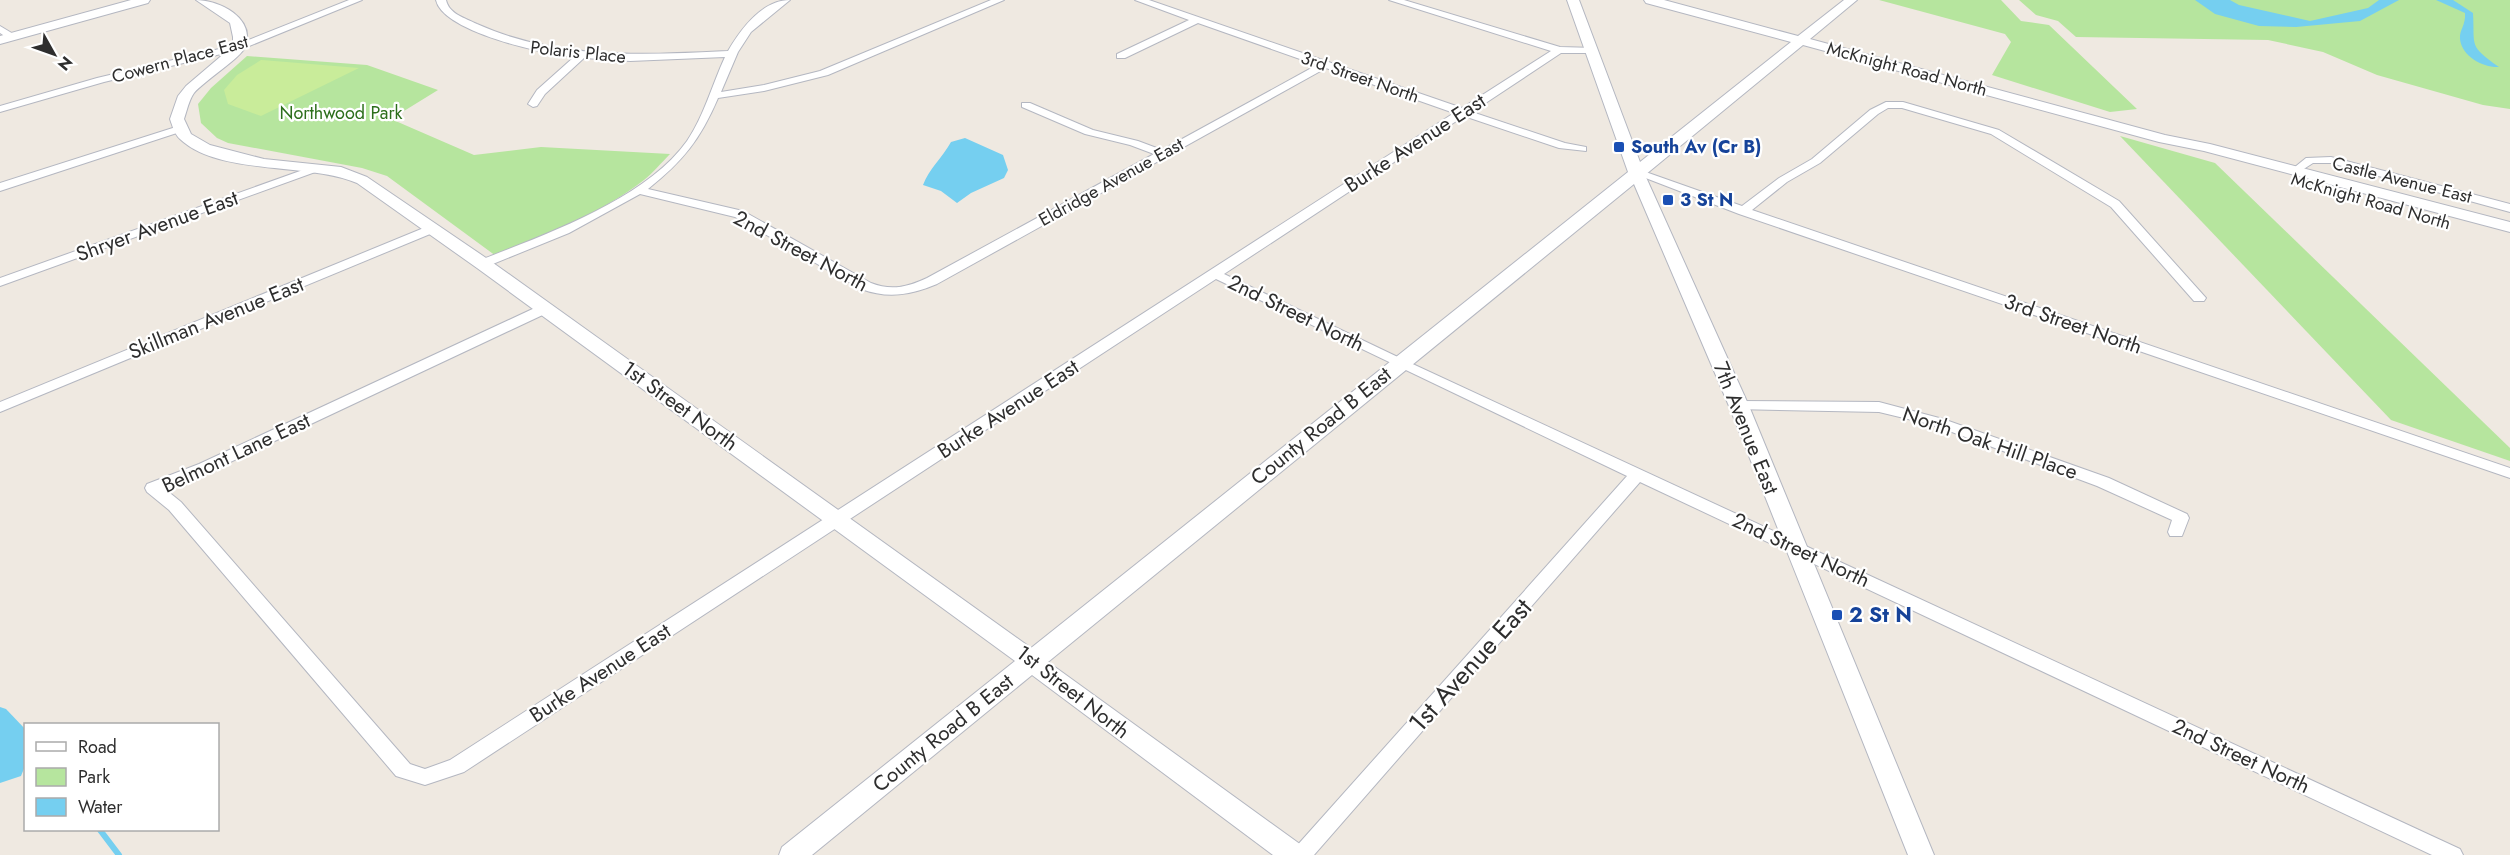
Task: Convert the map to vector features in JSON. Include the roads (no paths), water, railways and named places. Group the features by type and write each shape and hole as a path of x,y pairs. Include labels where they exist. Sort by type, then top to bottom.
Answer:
{"street":[{"path":"0,29 6,38 144,0"},
{"path":"0,187 179,129 179,108 183,97 239,47 240,26 224,11 202,0"},
{"name":"Cowern Place East","path":"0,109 101,80 239,47 357,0"},
{"name":"Polaris Place","path":"441,0 445,10 486,33 526,47 581,56 656,57 731,54"},
{"path":"483,264 566,229 637,190 670,165 687,149 697,134 731,54 747,28 785,0"},
{"path":"714,96 764,88 824,73 999,0"},
{"name":"3rd Street North","path":"1140,0 1563,146 1582,148"},
{"path":"1394,0 1559,50 1591,50"},
{"name":"McKnight Road North","path":"1650,0 2164,139 2205,147 2510,227"},
{"name":"County Road B East","path":"792,855 1851,0"},
{"name":"7th Avenue East","path":"1577,2 1591,50 1636,172 1739,406 1921,855"},
{"path":"1121,56 1198,20"},
{"name":"Burke Avenue East","path":"425,777 457,766 1559,50"},
{"path":"533,104 541,92 581,56"},
{"name":"Eldridge Avenue East","path":"896,292 920,287 932,281 1324,65"},
{"path":"1026,105 1089,132 1163,153"},
{"path":"1743,211 1784,180 1816,161 1874,112 1886,105 1903,105 1995,132 2115,204 2199,298"},
{"name":"1st Street North","path":"179,129 186,138 215,154 340,172 362,180 483,264 1010,644 1031,662 1294,855"},
{"name":"McKnight Road North","path":"2164,139 2202,153 2510,239"},
{"name":"Castle Avenue East","path":"2296,171 2310,160 2331,160 2510,208"},
{"name":"Shryer Avenue East","path":"0,282 314,169"},
{"name":"3rd Street North","path":"1636,172 1743,211 2510,473"},
{"name":"2nd Street North","path":"637,190 739,214 866,286 896,292"},
{"name":"Skillman Avenue East","path":"0,407 431,229"},
{"name":"2nd Street North","path":"1215,274 1399,363 2453,855"},
{"name":"Belmont Lane East","path":"425,777 403,770 175,506 153,488 204,468 544,309"},
{"name":"North Oak Hill Place","path":"1739,406 1879,406 1938,422 2103,482 2181,518 2176,532"},
{"name":"1st Avenue East","path":"1301,855 1638,474"}],"water":[{"path":"2195,0 2230,0 2239,5 2310,21 2368,8 2379,0 2399,0 2360,21 2296,27 2259,26 2215,14"},
{"path":"2436,0 2453,0 2473,13 2475,44 2482,54 2499,67 2487,66 2469,56 2460,39 2465,13"},
{"path":"965,138 1003,155 1008,170 1004,178 971,193 957,203 941,191 923,185 951,142"},
{"path":"0,707 6,709 24,728 24,768 21,776 0,783"}],"waterway":[{"path":"101,831 119,855"}],"place":[{"name":"South Av (Cr B)","path":"1619,147"},
{"name":"3 St N","path":"1668,200"},
{"name":"2 St N","path":"1837,615"}],"park label":[{"name":"Northwood Park","path":"341,113"}]}
